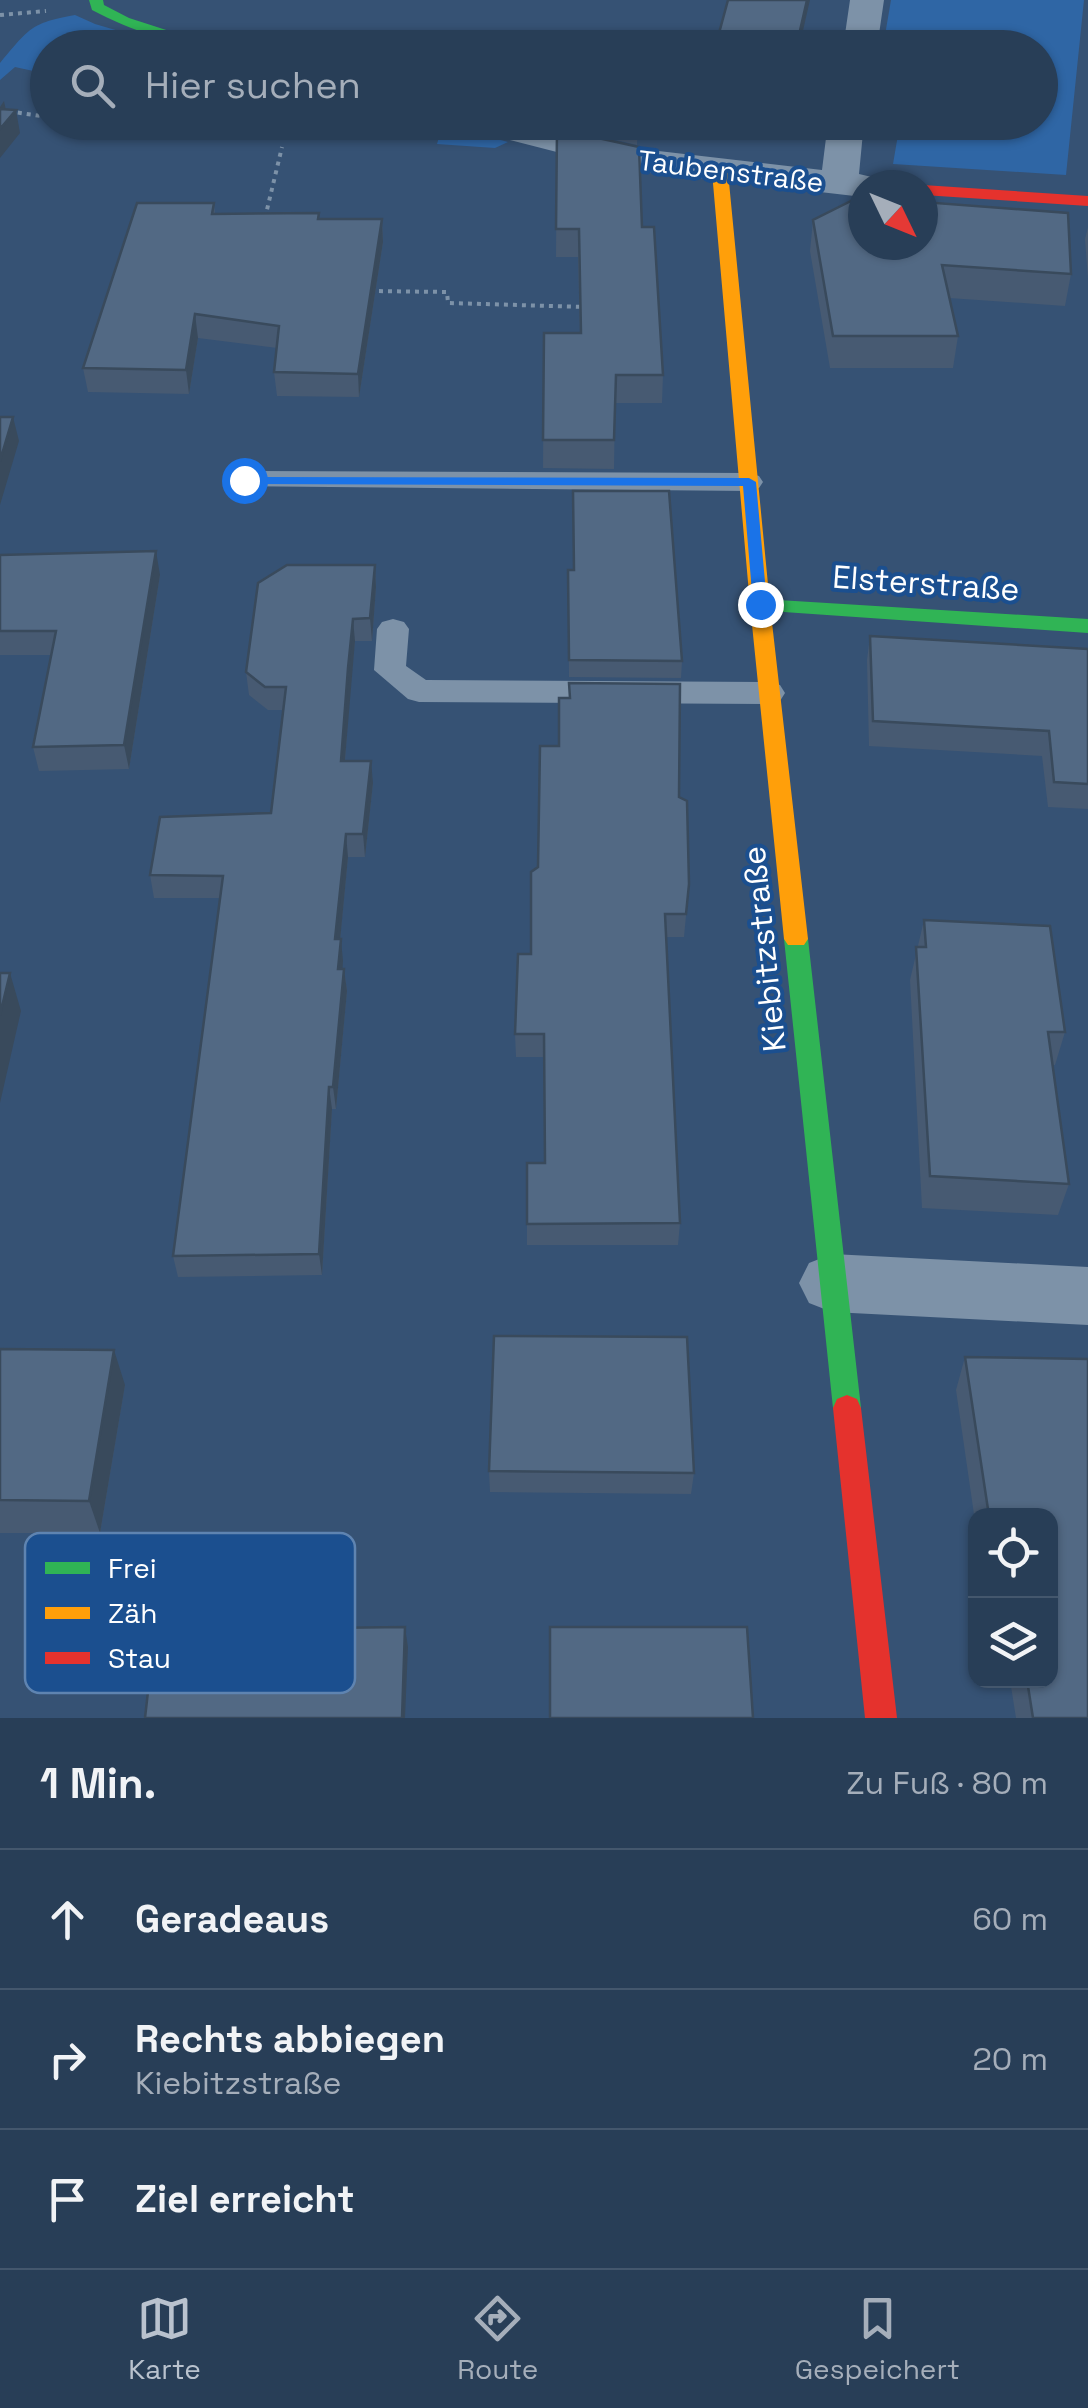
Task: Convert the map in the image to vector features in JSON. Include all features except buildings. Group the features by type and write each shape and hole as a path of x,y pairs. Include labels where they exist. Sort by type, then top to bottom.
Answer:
{"street":[{"path":"96,0 98,8 154,30"},
{"path":"863,30 868,0"},
{"name":"Taubenstraße","path":"553,140 622,158 848,185"},
{"path":"847,140 850,170"},
{"name":"Kiebitzstraße","path":"720,172 760,604 881,1718"},
{"path":"938,191 1088,202"},
{"name":"Elsterstraße","path":"760,604 1088,626"},
{"path":"832,1283 1088,1296"}],"lane":[{"path":"244,480 749,482"},
{"path":"393,629 390,670 419,691 770,692"}],"path":[{"path":"0,110 30,114"},
{"path":"262,232 282,148"},
{"path":"352,291 447,292 448,303 468,301 489,307 602,308"}],"shaded area":[{"path":"891,0 1084,0 1066,175 893,164 897,140 1058,140 1058,30 886,30"},
{"path":"75,15 115,30 32,30 48,21"},
{"path":"30,31 30,70 15,67 0,80 0,63"},
{"path":"438,140 508,142 495,148 437,144"}],"traffic: fast":[{"path":"96,0 97,7 124,21 154,30"},
{"path":"760,605 1088,626"},
{"path":"796,939 847,1408"}],"traffic: slow":[{"path":"720,172 796,939"}],"traffic: jam":[{"path":"938,191 1088,201"},
{"path":"847,1408 881,1718"}],"route":[{"path":"244,480 749,482 760,604"}]}
